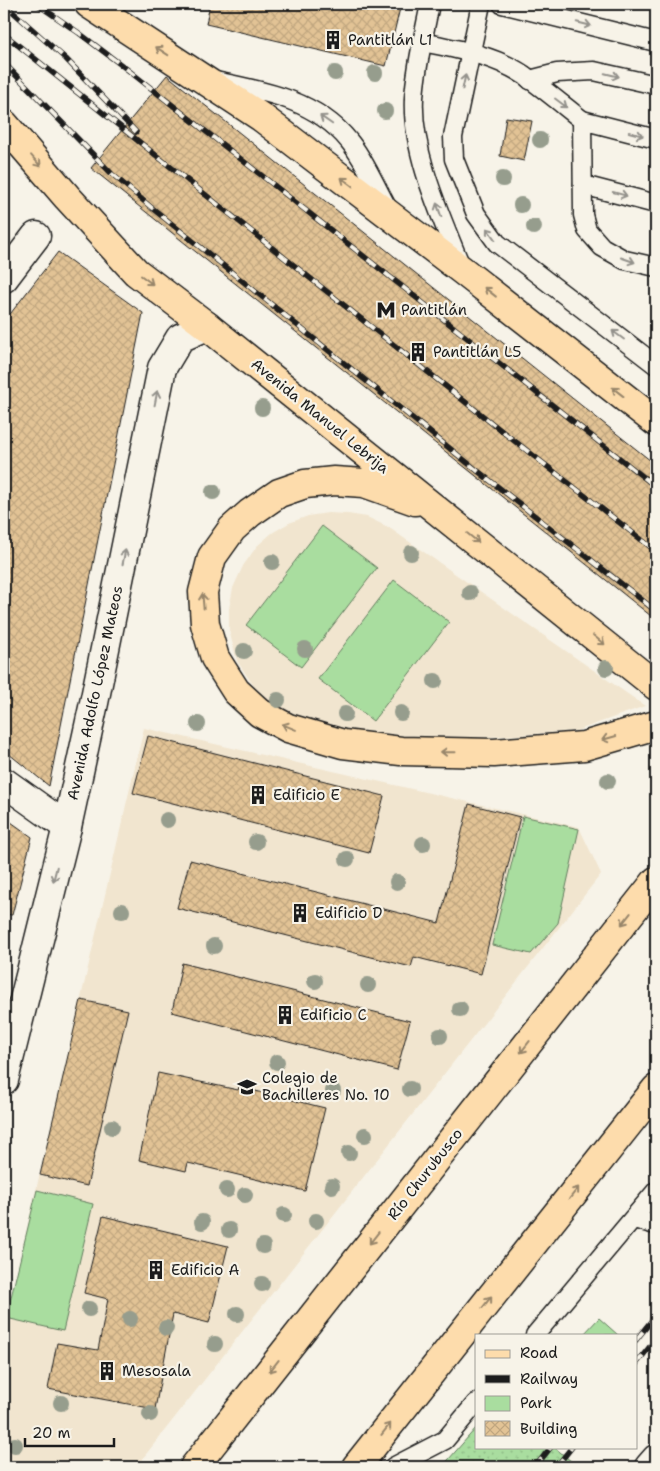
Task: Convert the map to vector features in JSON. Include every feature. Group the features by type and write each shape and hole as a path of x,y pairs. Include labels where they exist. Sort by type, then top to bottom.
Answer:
{"main road":[{"path":"89,4 260,117 392,216 656,422"},
{"name":"Avenida Manuel Lebrija","path":"4,124 67,197 136,272 207,326 656,686"},
{"path":"435,508 364,484 334,481 305,484 279,493 250,512 232,528 212,557 203,592 205,624 215,658 236,692 260,713 288,728 343,744 401,751 494,753 584,746 656,725"},
{"name":"Río Churubusco","path":"194,1467 656,881"},
{"path":"356,1467 656,1089"}],"street":[{"path":"4,278 36,236"},
{"name":"Avenida Adolfo López Mateos","path":"4,1080 67,827 162,368 180,338 207,326"},
{"path":"4,782 67,827"},
{"path":"649,1467 656,1459"}],"lane":[{"path":"430,4 414,96 416,132 422,159 442,219 463,271"},
{"path":"481,4 456,122 453,145 454,159 476,214 497,243 656,365"},
{"path":"502,4 656,42"},
{"path":"422,42 470,52 499,62 530,80 582,120 656,139"},
{"path":"530,80 557,73 594,70 656,86"},
{"path":"203,78 280,96 301,104 329,121 349,141 392,216"},
{"path":"582,120 583,215 587,230 602,247 625,260 656,267"},
{"path":"583,185 656,204"},
{"path":"535,1334 656,1191"},
{"path":"634,1218 656,1225"},
{"path":"393,1467 445,1440 475,1404"}],"shaded area":[{"path":"328,513 367,517 388,527 645,706 576,731 448,740 335,730 291,715 272,703 255,688 237,661 229,630 229,609 233,588 243,566 257,546 272,533 289,523 308,516"},
{"name":"Colegio de Bachilleres No. 10","path":"144,728 579,827 601,874 136,1467 4,1467 4,1327"}],"green space":[{"path":"322,526 377,568 301,667 246,625"},
{"path":"394,580 449,622 373,721 318,679"},
{"path":"523,816 579,829 558,923 531,954 492,945"},
{"path":"37,1190 93,1204 63,1331 6,1318"},
{"path":"599,1318 617,1334 584,1334"},
{"path":"475,1429 475,1448 555,1448 578,1467 442,1467"}],"building":[{"name":"Pantitlán L1","path":"210,4 401,4 386,66 206,24"},
{"name":"Pantitlán L5","path":"167,75 656,465 656,620 91,168"},
{"path":"506,117 532,121 524,161 500,156"},
{"path":"58,252 143,313 49,786 4,750 4,322"},
{"name":"Edificio E","path":"148,736 384,796 369,853 133,793"},
{"path":"469,804 520,817 481,974 414,957 411,967 177,908 190,860 439,923"},
{"path":"4,817 32,837 12,915 4,914"},
{"name":"Edificio C","path":"182,963 410,1021 397,1070 172,1012"},
{"path":"81,1000 128,1010 87,1186 40,1175"},
{"path":"158,1073 238,1090 239,1087 325,1108 305,1191 188,1163 186,1171 139,1160"},
{"path":"103,1216 228,1246 209,1323 173,1314 155,1409 48,1389 57,1343 98,1350 108,1299 84,1293"}],"railway":[{"path":"4,4 66,59 136,132"},
{"path":"37,4 128,70 656,487"},
{"path":"4,34 503,432 656,551"},
{"path":"4,63 112,174 152,208 474,468 656,611"},
{"path":"638,1338 656,1315"},
{"path":"638,1362 656,1339"},
{"path":"535,1467 550,1448"},
{"path":"556,1467 571,1448"}],"place":[{"name":"Pantitlán L1","path":"333,40"},
{"name":"Pantitlán","path":"386,310"},
{"name":"Pantitlán L5","path":"418,352"},
{"name":"Edificio E","path":"258,795"},
{"name":"Edificio D","path":"300,913"},
{"name":"Edificio C","path":"285,1015"},
{"name":"Colegio de Bachilleres No. 10","path":"247,1087"},
{"name":"Edificio A","path":"156,1270"},
{"name":"Mesosala","path":"107,1371"}]}
